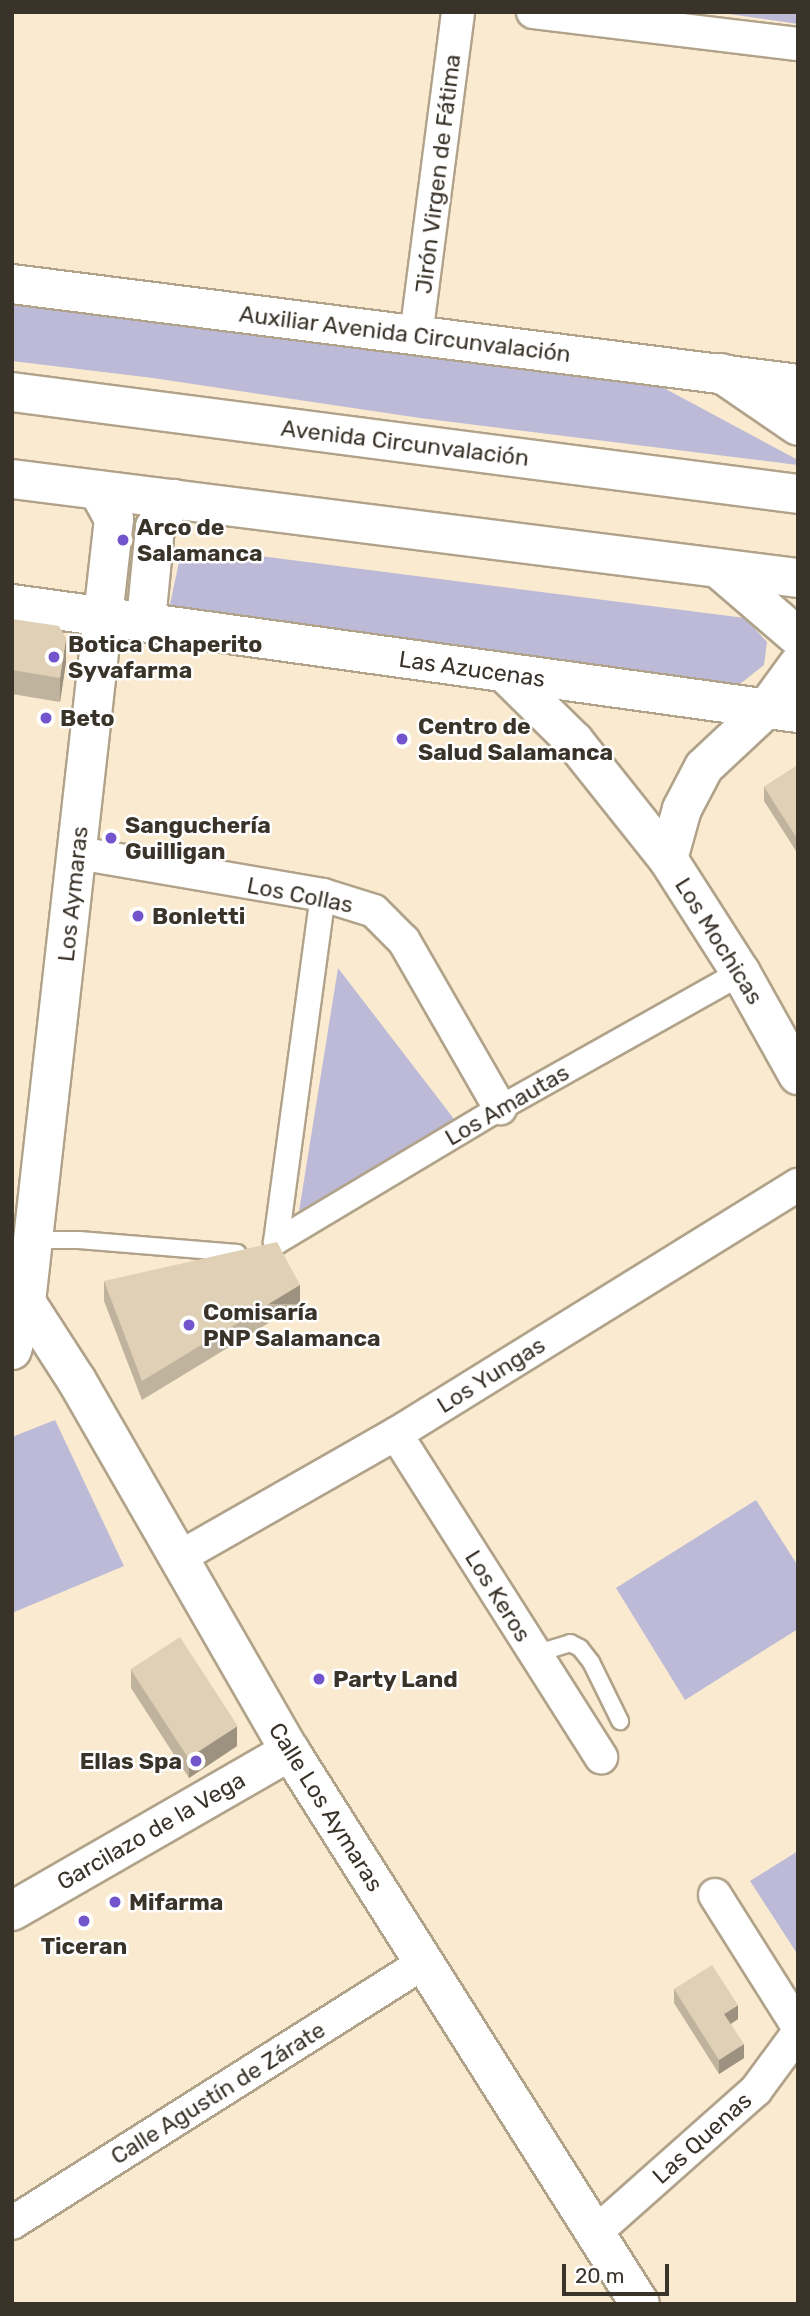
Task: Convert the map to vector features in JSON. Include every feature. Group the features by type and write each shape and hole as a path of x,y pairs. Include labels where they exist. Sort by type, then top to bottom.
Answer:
{"main road":[{"name":"Auxiliar Avenida Circunvalación","path":"12,284 798,384"},
{"path":"721,373 798,426"},
{"name":"Avenida Circunvalación","path":"12,392 798,495"},
{"path":"12,479 798,578"},
{"name":"Los Aymaras","path":"12,1350 26,1302 114,519 98,490"},
{"path":"146,621 155,527 174,499"},
{"path":"719,569 798,636"},
{"name":"Las Azucenas","path":"12,604 146,621 507,675 782,711"},
{"name":"Los Mochicas","path":"798,665 782,711 704,767 682,809 668,859 741,973 798,1075"},
{"path":"507,675 574,741 668,859"},
{"name":"Calle Los Aymaras","path":"26,1302 77,1381 290,1751 640,2304"},
{"name":"Garcilazo de la Vega","path":"12,1911 290,1751"}],"street":[{"name":"Jirón Virgen de Fátima","path":"416,336 458,12"},
{"path":"533,12 798,44"},
{"name":"Los Collas","path":"78,853 323,895 374,911 404,941 500,1108"},
{"name":"Los Amautas","path":"323,895 276,1242 500,1108 741,973"},
{"name":"Los Yungas","path":"180,1557 396,1434 798,1185"},
{"name":"Los Keros","path":"396,1434 601,1757"},
{"path":"715,1895 798,2026"},
{"name":"Calle Agustín de Zárate","path":"12,2223 423,1963"},
{"name":"Las Quenas","path":"596,2233 756,2090 798,2033"}],"lane":[{"path":"33,1241 79,1240 237,1253"},
{"path":"535,1654 570,1643 580,1648 620,1721"}],"shaded area":[{"path":"715,12 798,12 798,24"},
{"path":"12,300 662,387 798,460 798,465 420,418 153,378 12,361"},
{"path":"198,548 745,618 767,642 764,665 740,684 169,609 179,562"},
{"path":"338,968 454,1119 298,1218"},
{"path":"55,1420 124,1566 12,1613 12,1437"},
{"path":"756,1500 798,1566 798,1629 685,1700 616,1588"},
{"path":"798,1851 798,1955 750,1881"}],"building":[{"path":"12,619 59,626 66,638 60,678 12,670"},
{"path":"798,765 798,840 764,787"},
{"name":"Comisaría PNP Salamanca","path":"277,1242 300,1285 142,1381 104,1281"},
{"path":"180,1637 238,1726 188,1758 131,1669"},
{"path":"712,1965 738,2005 724,2014 744,2044 719,2060 674,1989"}],"place":[{"name":"Arco de Salamanca","path":"123,540"},
{"name":"Botica Chaperito Syvafarma","path":"54,657"},
{"name":"Beto","path":"46,718"},
{"name":"Centro de Salud Salamanca","path":"402,739"},
{"name":"Sanguchería Guilligan","path":"111,838"},
{"name":"Bonletti","path":"138,916"},
{"name":"Comisaría PNP Salamanca","path":"189,1325"},
{"name":"Party Land","path":"319,1679"},
{"name":"Ellas Spa","path":"196,1761"},
{"name":"Mifarma","path":"115,1902"},
{"name":"Ticeran","path":"84,1921"}]}
